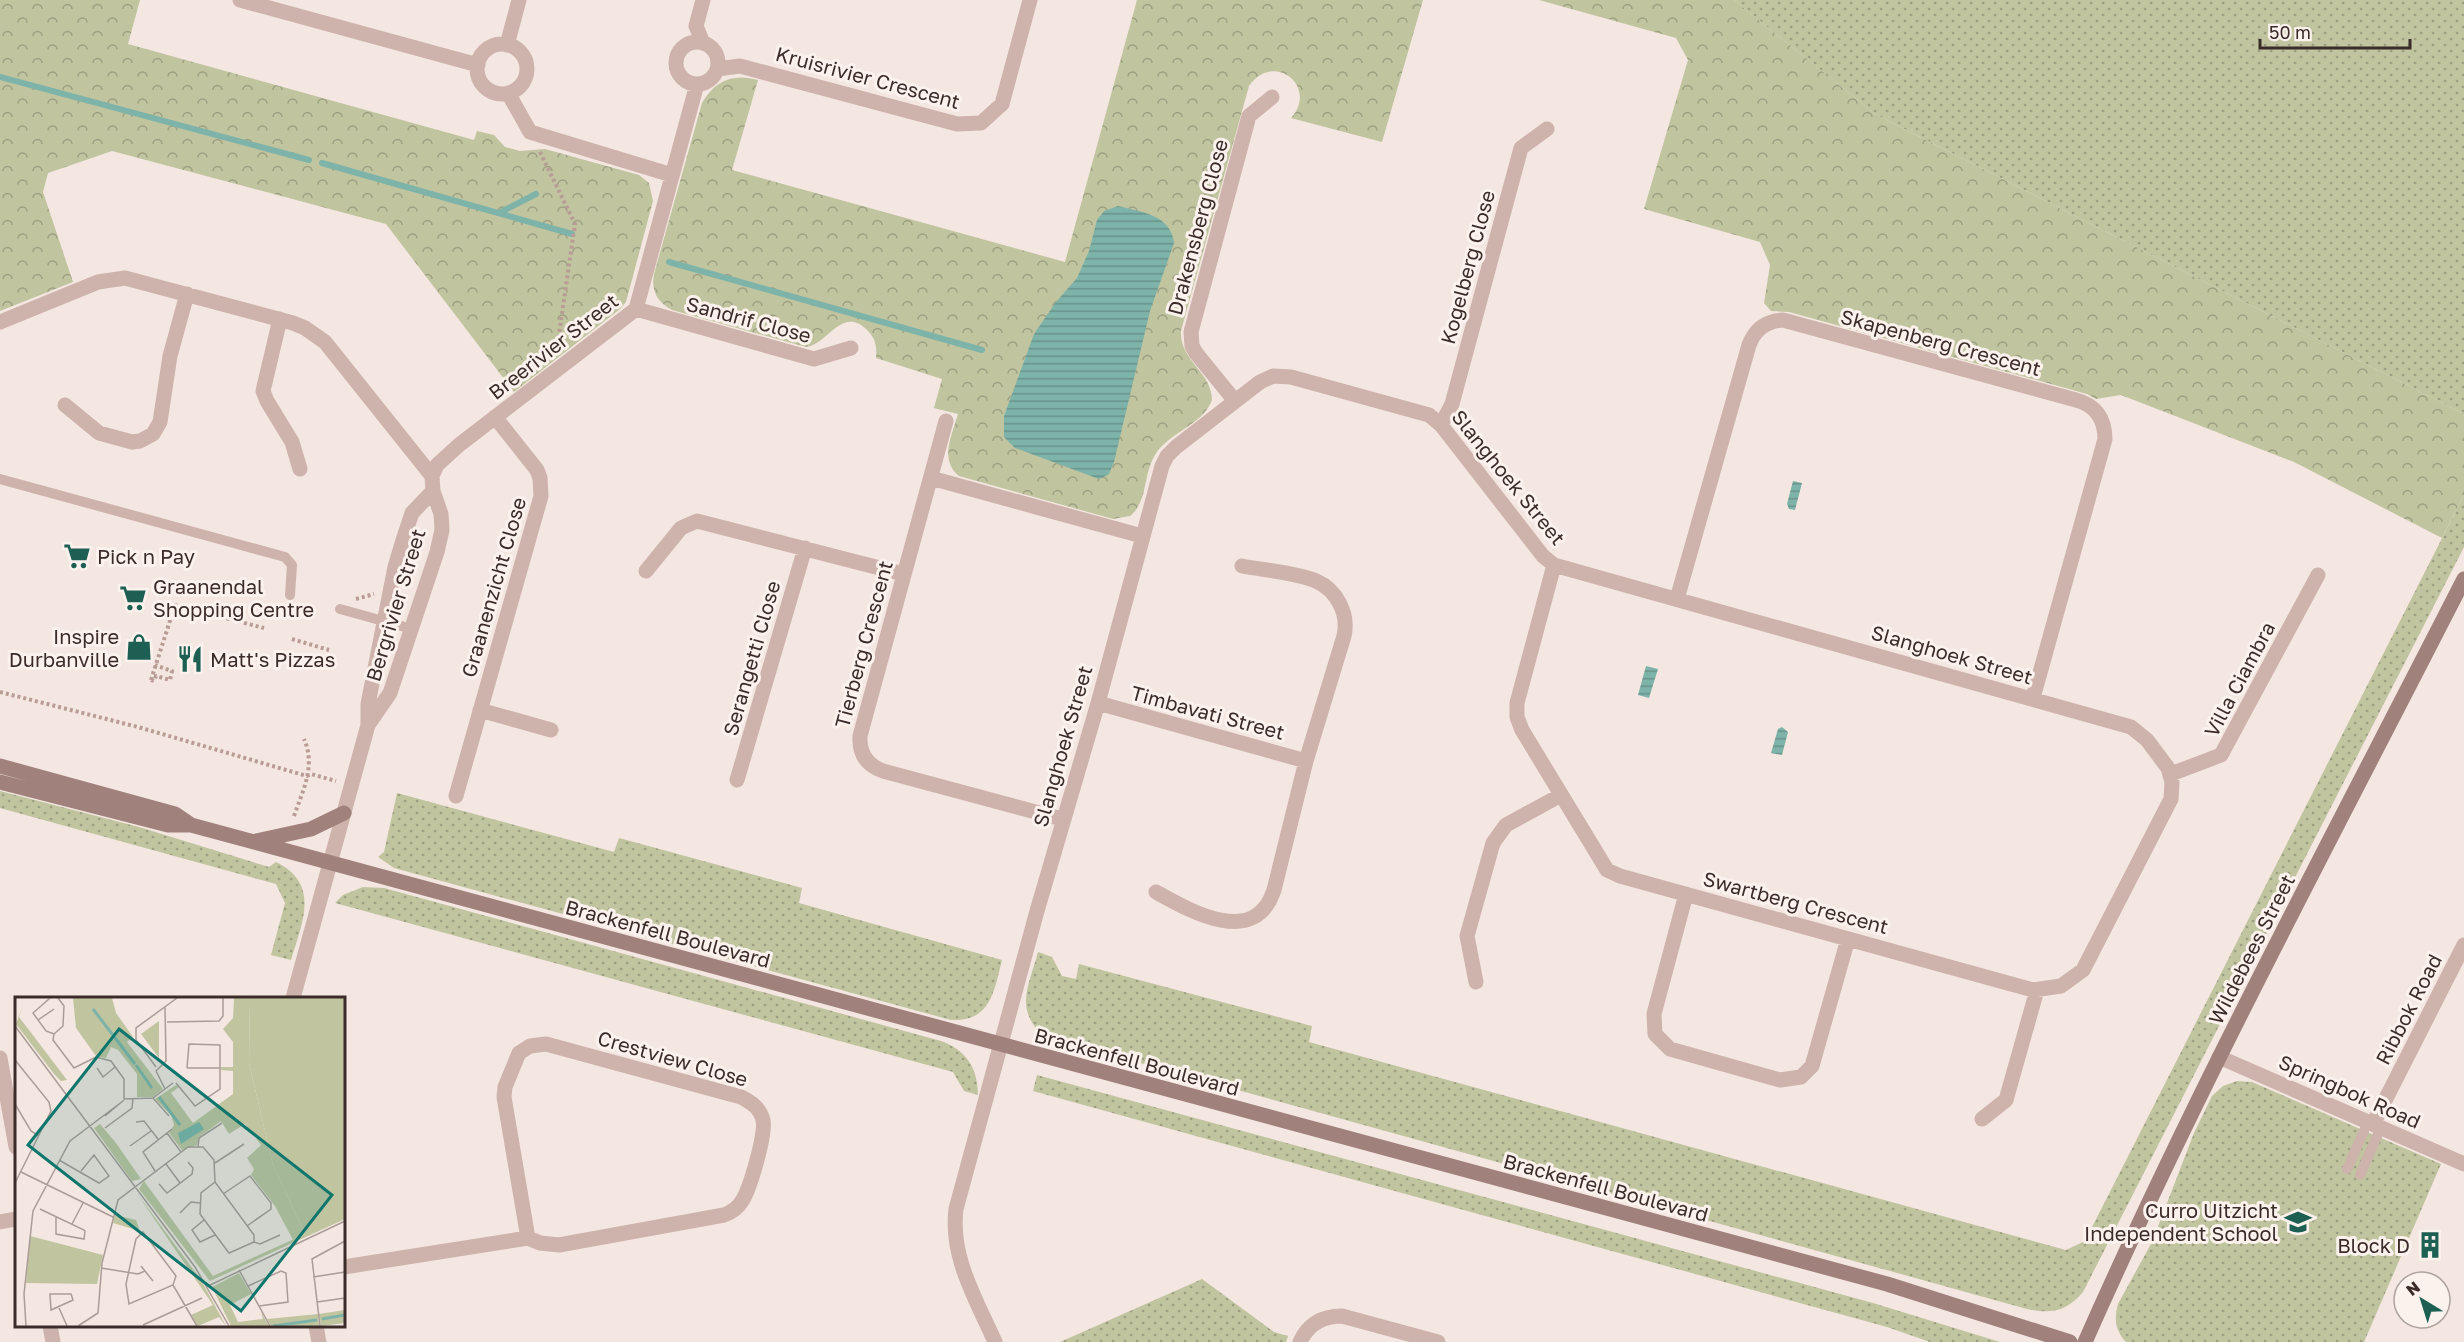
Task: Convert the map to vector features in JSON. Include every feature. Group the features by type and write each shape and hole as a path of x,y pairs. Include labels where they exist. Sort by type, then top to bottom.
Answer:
{"street":[{"path":"240,0 478,65"},
{"path":"507,45 519,0"},
{"path":"703,0 696,26 703,43 714,50 718,63 717,69 710,80 697,84 684,80 677,67 676,60 679,54 689,44 703,43"},
{"name":"Kruisrivier Crescent","path":"717,69 740,66 750,68 957,124 972,125 981,123 1002,104 1030,0"},
{"path":"507,45 516,48 522,54 527,70 521,85 508,93 492,92 485,87 478,73 478,65 485,51 492,46 507,45"},
{"name":"Breerivier Street","path":"432,484 442,460 636,309 697,84"},
{"path":"508,93 530,132 672,175"},
{"name":"Drakensberg Close","path":"1235,401 1196,353 1192,346 1191,332 1249,116 1272,97"},
{"name":"Kogelberg Close","path":"1441,425 1452,404 1521,148 1547,129"},
{"path":"0,322 98,282 116,278 135,280 305,328 325,342 432,484"},
{"path":"65,405 99,433 132,442 147,439 153,434 160,422 170,356 187,294"},
{"name":"Sandrif Close","path":"636,309 814,359 851,348"},
{"path":"279,319 263,391 292,442 300,468"},
{"name":"Skapenberg Crescent","path":"1677,599 1749,345 1756,332 1768,323 1783,320 2085,402 2098,414 2105,430 2104,438 2033,698"},
{"name":"Slanghoek Street","path":"995,1342 958,1256 954,1224 956,1209 1062,819 1098,703 1142,536 1167,456 1266,378 1282,375 1423,412 1441,425 1543,556 1554,565 2033,698 2136,729 2171,774"},
{"name":"Graanenzicht Close","path":"456,796 541,496 537,470 495,417"},
{"name":"Tierberg Crescent","path":"946,421 860,736 861,751 869,764 883,771 1062,819"},
{"path":"931,478 1142,536"},
{"name":"Bergrivier Street","path":"294,997 368,725 368,704 386,622 395,567 412,513 432,484"},
{"name":"Bergrivier Street","path":"368,725 390,693 442,530 441,514 432,484"},
{"path":"645,571 681,528 697,521 903,574"},
{"name":"Serangetti Close","path":"737,780 806,548"},
{"name":"Swartberg Crescent","path":"1554,565 1516,710 1519,723 1607,870 1620,876 2037,990 2061,986 2083,970 2167,807 2172,789 2171,774"},
{"name":"Timbavati Street","path":"1156,892 1185,908 1230,922 1248,921 1256,917 1270,900 1306,760 1344,636 1346,621 1344,612 1326,588 1314,580 1242,566"},
{"name":"Villa Ciambra","path":"2171,774 2221,755 2318,576"},
{"name":"Wildebees Street","path":"2085,1342 2169,1159 2219,1057 2464,579"},
{"name":"Timbavati Street","path":"1098,703 1306,760"},
{"path":"480,710 550,730"},
{"name":"Brackenfell Boulevard","path":"0,766 175,814 191,825"},
{"name":"Brackenfell Boulevard","path":"0,782 168,825 191,825 331,862 1002,1046 1876,1281 2070,1342"},
{"path":"1476,982 1467,936 1492,843 1506,825 1561,795"},
{"path":"253,841 311,829 344,813"},
{"path":"1686,894 1652,1020 1655,1034 1670,1049 1758,1074 1780,1080 1794,1080 1801,1077 1812,1066 1848,939"},
{"name":"Ribbok Road","path":"2374,1124 2464,945"},
{"path":"1982,1119 2006,1100 2037,990"},
{"name":"Crestview Close","path":"345,1267 528,1238 540,1243 559,1245 724,1215 741,1203 747,1190 764,1131 760,1113 748,1100 741,1097 546,1044 530,1046 516,1058 504,1097 528,1238"},
{"name":"Springbok Road","path":"2219,1057 2464,1164"},
{"path":"0,1058 15,1142"},
{"path":"0,1222 15,1219"},
{"path":"1300,1342 1313,1324 1332,1316 1342,1316 1438,1342"},
{"path":"50,1327 53,1342"},
{"path":"316,1327 319,1342"}],"lane":[{"path":"0,479 285,557 292,566 290,595"},
{"path":"340,609 412,629"},
{"path":"2348,1169 2374,1124"},
{"path":"2360,1175 2374,1124"}],"path":[{"path":"530,132 575,224 553,373"},
{"path":"155,665 172,671 170,680 156,676 154,681 151,680 155,665 175,605 264,628"},
{"path":"292,639 329,650"},
{"path":"0,692 138,727 307,776 311,774 351,785"},
{"path":"289,834 307,776 310,753 304,739"}],"green space":[{"path":"0,0 140,0 128,44 474,140 477,131 494,135 505,147 520,151 545,149 639,175 649,183 653,201 626,302 514,392 386,224 112,151 48,173 43,192 73,282 0,311"},
{"path":"1137,0 1423,0 1382,142 1291,118 1298,106 1300,95 1297,85 1281,72 1270,71 1259,76 1249,86 1181,331 1185,350 1207,381 1212,400 1208,409 1201,416 1169,440 1155,455 1143,496 1130,516 1113,519 959,476 953,470 948,455 950,439 958,414 934,408 942,379 876,358 873,337 859,324 850,322 843,324 814,345 806,347 672,310 659,300 653,286 654,274 702,103 719,84 741,77 758,80 732,170 1065,262"},
{"path":"1539,0 1734,0 1875,114 2464,414 2464,495 2442,538 2294,462 2121,395 2096,399 2087,394 1789,312 1771,311 1764,303 1770,265 1760,242 1644,209 1688,60 1676,38"},
{"path":"1734,0 2464,0 2464,414 1875,114"},
{"path":"2464,495 2464,547 2083,1292 2077,1299 2058,1310 2027,1309 1043,1036 1029,1016 1026,996 1038,952 1052,957 1062,976 1076,979 1079,964 1312,1026 1309,1042 2066,1250 2085,1241"},
{"path":"0,791 139,827 269,867 276,862 290,871 299,881 303,893 303,919 291,960 271,955 285,903 276,884 0,808"},
{"path":"397,793 614,852 619,838 802,888 799,903 1002,960 993,993 983,1010 975,1016 951,1020 394,868 378,857 384,852"},
{"path":"363,887 384,888 941,1041 957,1049 969,1061 976,1076 978,1095 964,1091 953,1072 335,903 343,895"},
{"path":"1037,1075 1873,1303 2000,1342 1930,1342 1887,1327 1033,1091"},
{"name":"Curro Uitzicht Independent School","path":"2237,1081 2252,1082 2441,1164 2395,1270 2392,1270 2392,1277 2364,1342 2126,1342 2120,1333 2116,1319 2118,1304 2152,1242 2194,1133 2212,1096 2223,1086"},
{"path":"1202,1279 1274,1332 1288,1336 1286,1342 1060,1342"}],"water":[{"path":"1118,206 1154,216 1167,226 1174,243 1150,311 1114,462 1109,474 1099,479 1015,448 1004,437 1004,416 1034,334 1056,302 1077,278 1089,251 1097,220 1104,211"},
{"path":"1793,481 1802,483 1795,510 1789,509 1787,504"},
{"path":"1646,666 1658,669 1649,698 1638,695"},
{"path":"1782,727 1788,732 1782,755 1771,753 1778,729"}],"waterway":[{"path":"0,77 309,160"},
{"path":"322,163 572,234"},
{"path":"499,213 536,194"},
{"path":"669,262 982,350"}],"place":[{"name":"Pick n Pay","path":"77,556"},
{"name":"Graanendal Shopping Centre","path":"133,598"},
{"name":"Inspire Durbanville","path":"139,647"},
{"name":"Matt's Pizzas","path":"190,659"},
{"name":"Curro Uitzicht Independent School","path":"2298,1222"},
{"name":"Block D","path":"2430,1245"}]}
